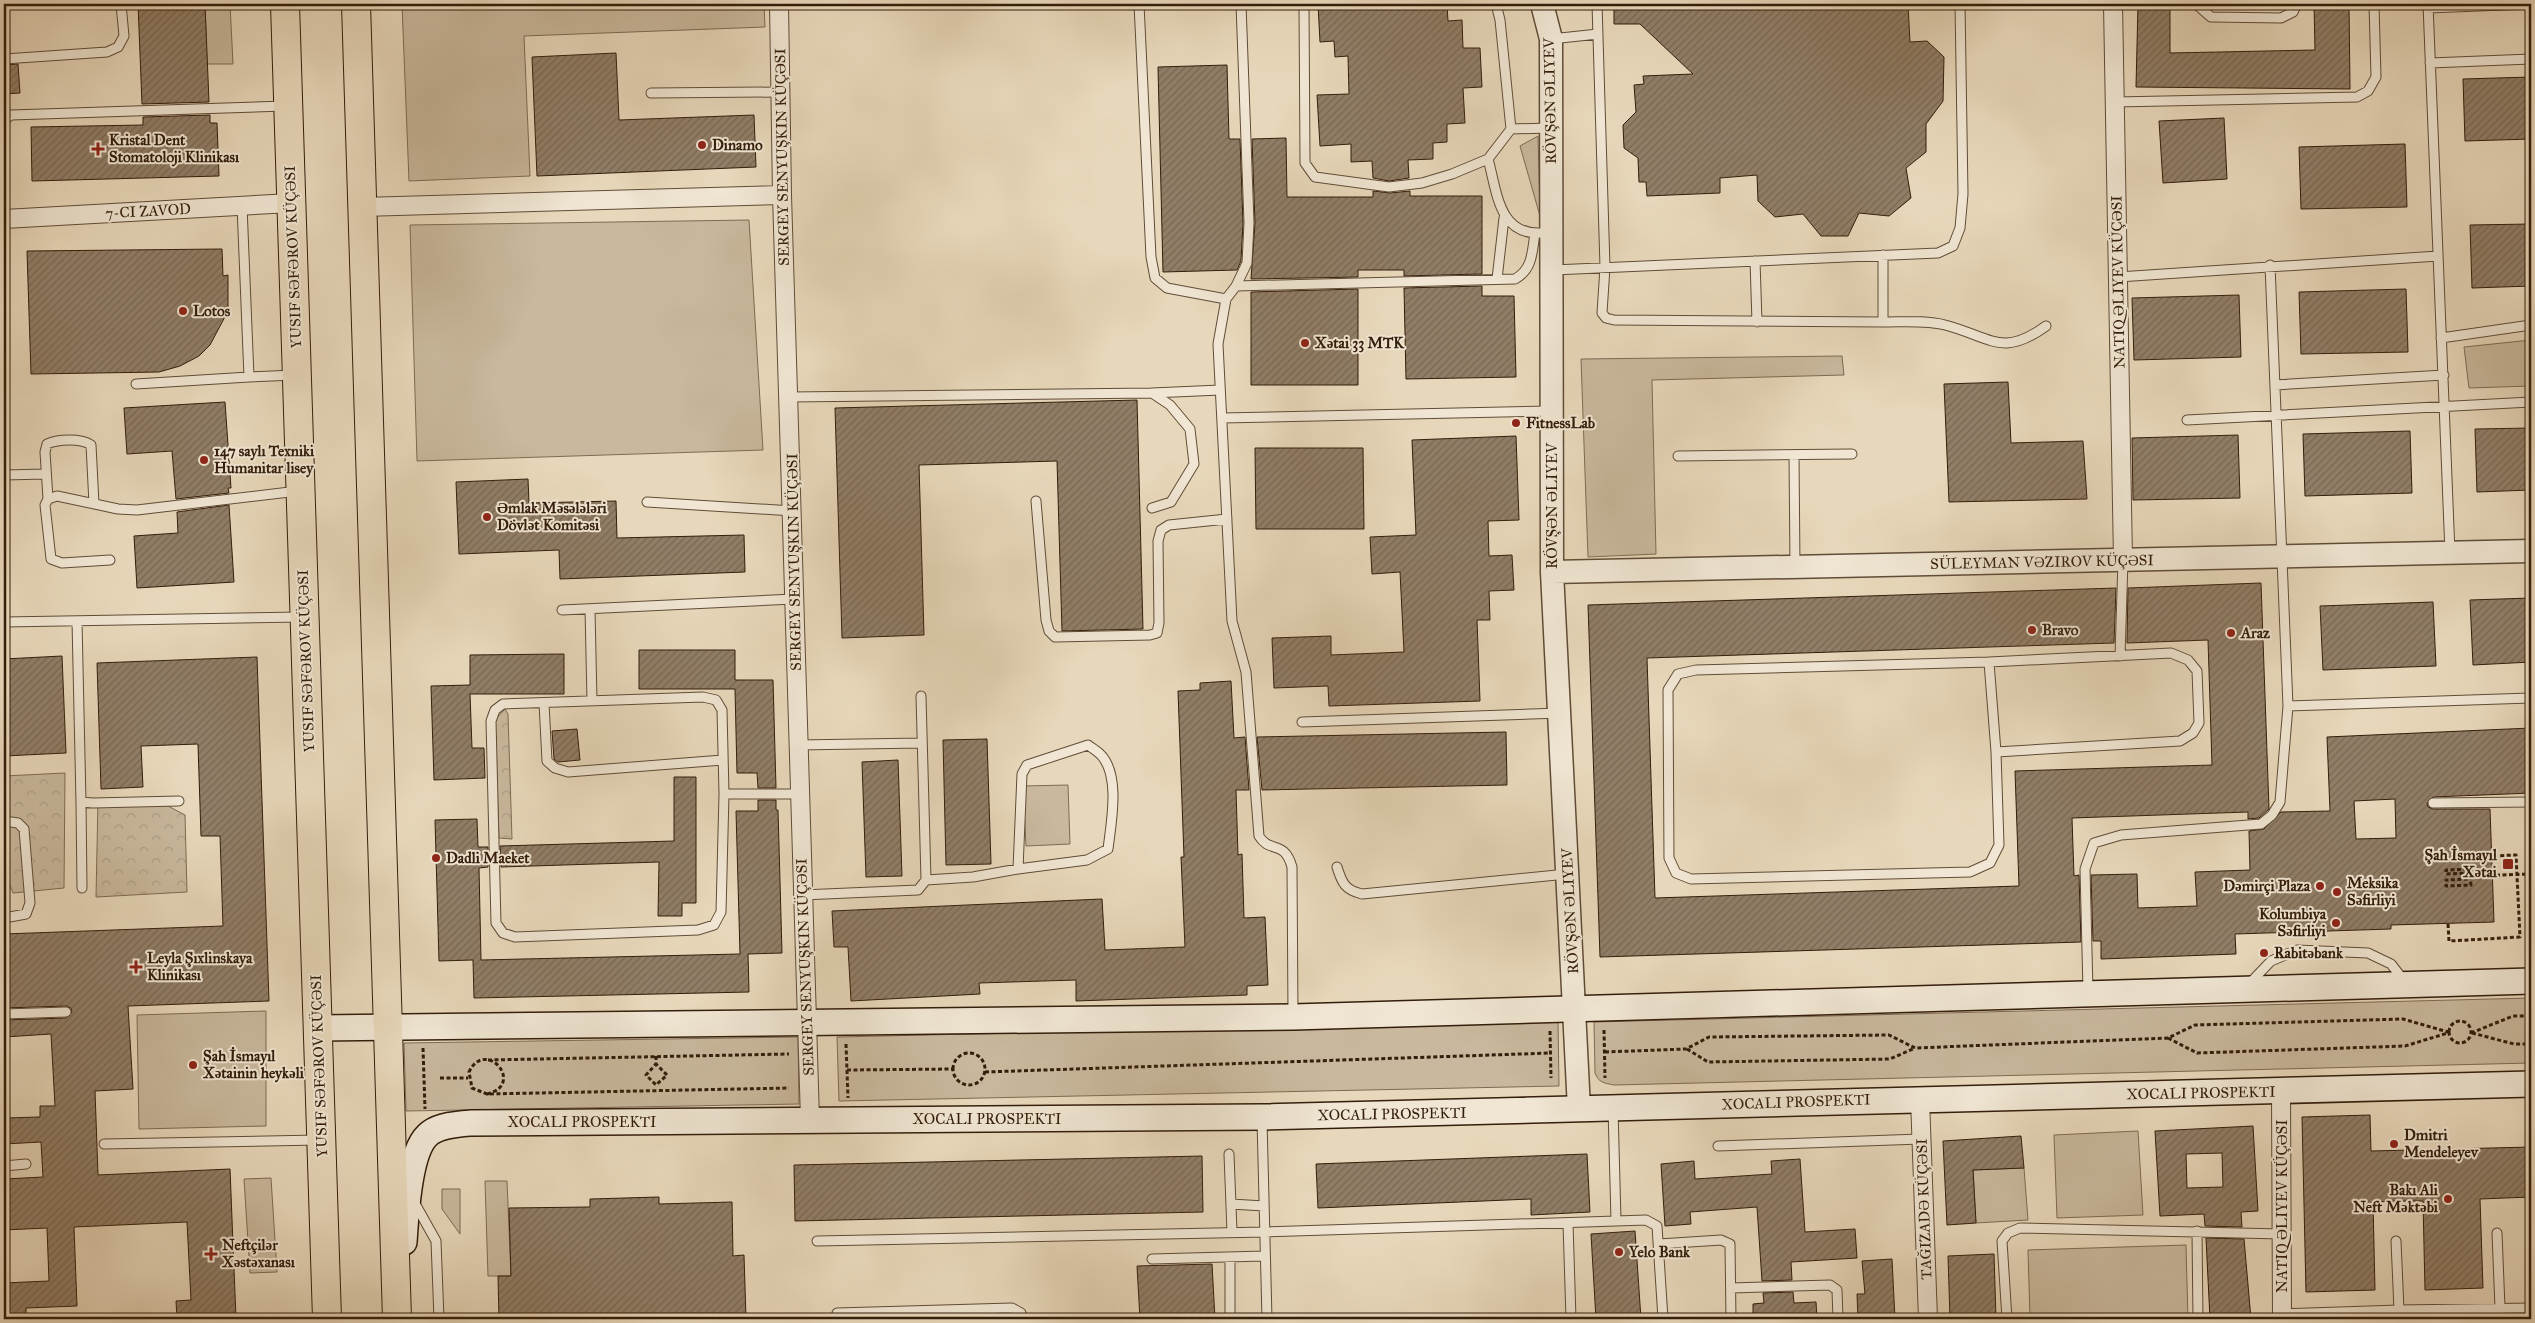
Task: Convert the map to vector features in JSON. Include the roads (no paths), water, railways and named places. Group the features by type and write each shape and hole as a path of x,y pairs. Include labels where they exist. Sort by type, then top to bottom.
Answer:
{"highway":[{"name":"YUSIF SƏFƏROV KÜÇƏSI","path":"285,4 327,1319"},
{"path":"356,4 397,1312"}],"main road":[{"path":"318,1028 1293,1017 2531,980"},
{"path":"397,1312 409,1193 417,1153 422,1141 431,1132 455,1124 1262,1117 1920,1098 2281,1092 2531,1084"}],"street":[{"name":"SERGEY SENYUŞKIN KÜÇƏSI","path":"779,4 782,195 790,397 802,895 810,1120"},
{"name":"RÖVŞƏN ƏLIYEV","path":"1542,4 1551,39 1550,128 1543,233 1552,270 1552,572 1579,1109"},
{"name":"NATIQ ƏLIYEV KÜÇƏSI","path":"2113,4 2123,560"},
{"path":"362,206 782,195"},
{"name":"7-CI ZAVOD","path":"4,219 292,202"},
{"name":"SÜLEYMAN VƏZIROV KÜÇƏSI","path":"1552,572 2283,558 2531,551"},
{"name":"NATIQ ƏLIYEV KÜÇƏSI","path":"2281,1092 2282,1317"},
{"path":"1920,1098 1928,1319"}],"lane":[{"path":"4,6 4,59 113,50 118,47 124,36 121,4"},
{"path":"1139,4 1151,257 1155,278 1167,288 1226,299"},
{"path":"1241,4 1249,223 1247,263 1236,286 1226,299 1218,344 1220,390 1232,621 1246,672 1259,836 1263,843 1282,849 1288,854 1292,867 1293,1017"},
{"path":"1304,4 1305,163 1315,178 1389,187 1422,183 1452,174 1488,159 1511,129 1500,20 1496,4"},
{"path":"1597,4 1605,267 1602,313 1606,318 1614,320 1944,324 2010,345 2028,339 2046,326"},
{"path":"1552,270 1938,253 1953,246 1960,228 1963,194 1960,4"},
{"path":"2196,4 2212,17 2281,18 2293,12 2298,4"},
{"path":"2115,102 2357,97 2368,91 2376,77 2374,4"},
{"path":"2450,554 2428,6 2530,4"},
{"path":"1551,39 1598,34"},
{"path":"2430,63 2531,59"},
{"path":"651,93 780,92"},
{"path":"4,120 11,115 289,106"},
{"path":"1511,129 1550,128"},
{"path":"1488,159 1504,218 1497,279"},
{"path":"242,206 249,377"},
{"path":"1236,286 1515,279 1525,274 1530,266 1543,233 1526,234 1504,218"},
{"path":"1883,255 1883,322"},
{"path":"2118,277 2438,256"},
{"path":"1754,261 1757,322"},
{"path":"2088,994 2085,870 2094,843 2121,835 2261,824 2272,815 2280,802 2288,706 2270,266"},
{"path":"2441,338 2531,325"},
{"path":"136,384 297,375"},
{"path":"2275,385 2444,375"},
{"path":"790,397 1152,393 1220,390"},
{"path":"1152,393 1170,405 1190,429 1194,464 1171,502 1152,508"},
{"path":"2187,420 2531,402"},
{"path":"1222,418 1552,411"},
{"path":"94,504 92,445 87,442 54,441 47,444 45,452 48,498 45,505 51,559 62,563 110,560"},
{"path":"1678,456 1852,454"},
{"path":"1794,455 1795,568"},
{"path":"4,475 46,474"},
{"path":"48,498 57,496 118,509 136,510 301,491"},
{"path":"1036,501 1046,620 1049,631 1055,637 1150,636 1157,633 1159,623 1158,541 1161,530 1170,525 1227,518"},
{"path":"647,502 793,511"},
{"path":"2120,656 2123,560"},
{"path":"562,610 794,599"},
{"path":"590,609 592,701"},
{"path":"4,622 305,617"},
{"path":"77,621 82,888"},
{"path":"1989,662 1996,752 1999,845 1990,863 1970,872 1691,879 1676,874 1669,858 1668,690 1678,674 1696,670 1989,662 2171,653 2188,660 2197,672 2200,723 2193,733 2180,741 1996,752"},
{"path":"802,895 918,890 926,880 921,696"},
{"path":"703,697 716,700 722,710 724,794 721,912 714,925 698,930 516,937 503,933 496,923 491,721 494,710 504,704 592,701 703,697"},
{"path":"2288,706 2531,698"},
{"path":"544,703 547,761 555,768 568,772 723,760"},
{"path":"1302,722 1560,713"},
{"path":"798,745 921,743"},
{"path":"926,880 973,877 1087,860 1108,849 1114,806 1110,774 1102,755 1088,745 1027,765 1022,774 1018,869"},
{"path":"724,794 800,794"},
{"path":"81,802 180,801"},
{"path":"2433,803 2531,802"},
{"path":"4,821 18,823 24,829 30,903 26,914 4,918"},
{"path":"1337,867 1343,885 1350,892 1362,894 1568,874"},
{"path":"2244,989 2271,961 2297,950 2368,953 2391,964 2407,984"},
{"path":"4,1014 66,1012"},
{"path":"1613,1108 1616,1221"},
{"path":"1262,1117 1267,1319"},
{"path":"1718,1146 1921,1139"},
{"path":"104,1144 322,1140"},
{"path":"1228,1154 1232,1232"},
{"path":"4,1166 26,1164"},
{"path":"409,1193 436,1242 439,1319"},
{"path":"1231,1204 1264,1206"},
{"path":"817,1241 1265,1232 1616,1221 1652,1222 1657,1226 1659,1244 1662,1319"},
{"path":"1568,1223 1571,1319"},
{"path":"2008,1319 2002,1241 2008,1233 2020,1228 2197,1231 2250,1235 2282,1234"},
{"path":"2197,1231 2198,1319"},
{"path":"2497,1233 2500,1308"},
{"path":"1659,1244 1721,1240 1730,1244 1731,1319"},
{"path":"2396,1241 2399,1310"},
{"path":"1152,1259 1264,1256"},
{"path":"1230,1257 1230,1319"},
{"path":"1731,1288 1830,1285 1837,1290 1838,1319"},
{"path":"837,1313 1012,1308 1021,1313 1022,1319"},
{"path":"2282,1317 2399,1310 2531,1308"}],"place":[{"name":"Dinamo","path":"702,145"},
{"name":"Kristal Dent Stomatoloji Klinikası","path":"98,149"},
{"name":"Lotos","path":"183,311"},
{"name":"Xətai 33 MTK","path":"1305,343"},
{"name":"FitnessLab","path":"1516,423"},
{"name":"147 saylı Texniki Humanitar lisey","path":"204,460"},
{"name":"Əmlak Məsələləri Dövlət Komitəsi","path":"487,517"},
{"name":"Bravo","path":"2032,630"},
{"name":"Araz","path":"2231,633"},
{"name":"Dadli Maeket","path":"436,858"},
{"name":"Şah İsmayıl Xətai","path":"2508,864"},
{"name":"Dəmirçi Plaza","path":"2320,886"},
{"name":"Meksika Səfirliyi","path":"2337,892"},
{"name":"Kolumbiya Səfirliyi","path":"2336,923"},
{"name":"Rabitəbank","path":"2264,953"},
{"name":"Leyla Şıxlinskaya Klinikası","path":"136,967"},
{"name":"Şah İsmayıl Xətainin heykəli","path":"193,1065"},
{"name":"Dmitri Mendeleyev","path":"2394,1144"},
{"name":"Bakı Ali Neft Məktəbi","path":"2448,1199"},
{"name":"Yelo Bank","path":"1619,1252"},
{"name":"Neftçilər Xəstəxanası","path":"211,1254"}]}
